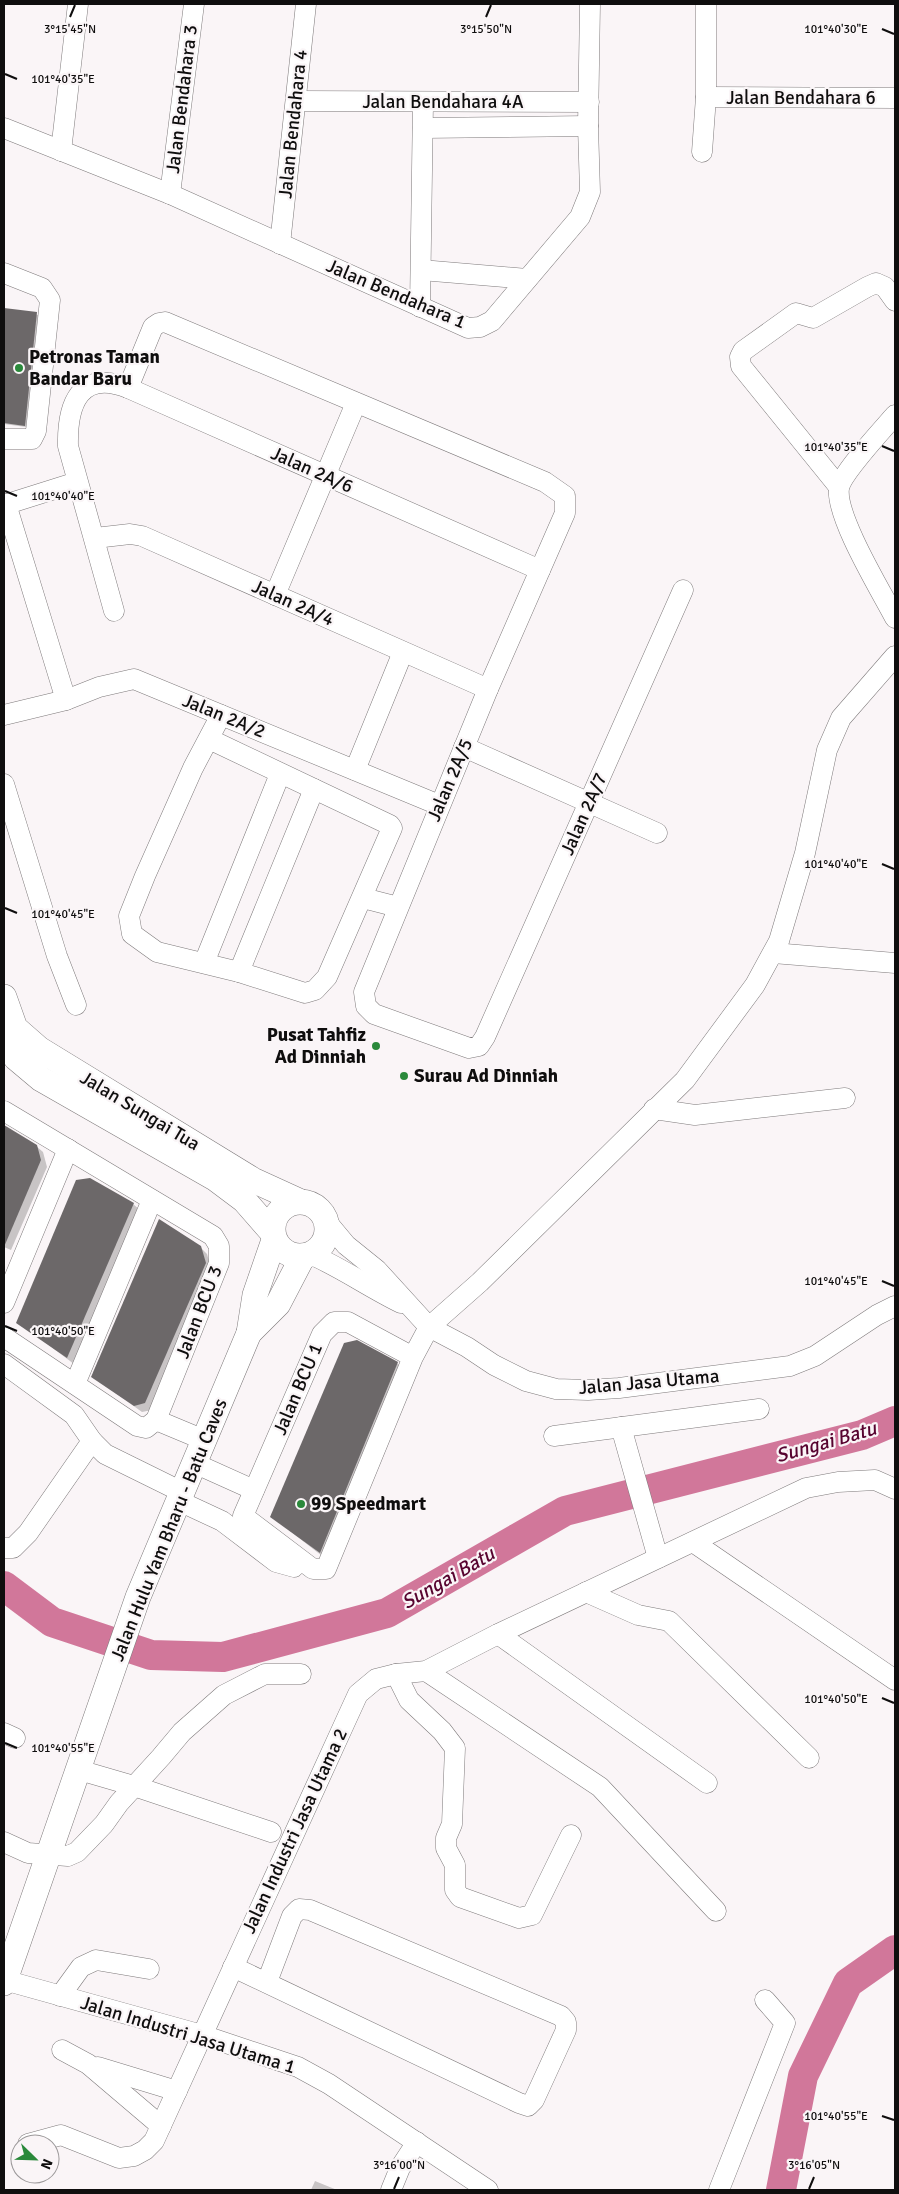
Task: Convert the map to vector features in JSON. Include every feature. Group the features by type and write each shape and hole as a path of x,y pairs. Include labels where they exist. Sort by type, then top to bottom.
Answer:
{"main road":[{"name":"Jalan Sungai Tua","path":"4,997 15,1028 39,1049 253,1180 299,1201"},
{"name":"Jalan Sungai Tua","path":"4,1041 16,1058 41,1079 216,1179 244,1200 273,1236"},
{"path":"299,1201 308,1202 316,1206 326,1221 326,1237 322,1244 307,1255 286,1253 273,1236 273,1223 282,1208 299,1201"},
{"name":"Jalan Hulu Yam Bharu - Batu Caves","path":"4,1981 50,1854 138,1596 249,1333 254,1295 273,1236"},
{"name":"Jalan Hulu Yam Bharu - Batu Caves","path":"249,1333 278,1304 307,1255"}],"street":[{"path":"61,151 78,4"},
{"name":"Jalan Bendahara 3","path":"170,194 194,4"},
{"name":"Jalan Bendahara 4","path":"280,244 306,4"},
{"name":"Jalan Bendahara 1","path":"4,128 170,194 468,328 480,327 492,321 580,218 590,192 588,126 590,4"},
{"path":"702,152 706,97 706,4"},
{"name":"Jalan Bendahara 6","path":"706,97 895,98"},
{"name":"Jalan Bendahara 4A","path":"297,101 423,103 589,102"},
{"path":"420,307 423,103"},
{"path":"423,128 588,126"},
{"path":"421,270 527,279"},
{"path":"4,273 42,288 50,300 36,430 32,439 4,439"},
{"path":"839,488 741,366 740,357 743,351 796,313 813,318 876,283 885,287 895,301"},
{"path":"128,388 153,327 159,322 165,322 356,403 274,595"},
{"name":"Jalan 2A/6","path":"77,482 70,459 68,431 74,403 83,389 91,384 119,384 540,570"},
{"name":"Jalan 2A/5","path":"356,403 545,482 565,496 565,513 439,805 364,992"},
{"path":"895,415 848,472 839,488 840,502 848,526 895,618"},
{"path":"66,700 5,504 77,482 95,538 114,611"},
{"name":"Jalan 2A/4","path":"95,538 130,534 142,536 488,689"},
{"name":"Jalan 2A/7","path":"364,992 366,1006 374,1014 469,1048 479,1046 485,1037 683,590"},
{"path":"355,770 404,652"},
{"path":"413,1357 429,1327 480,1282 654,1108 685,1080 755,984 779,941 804,854 827,750 841,718 895,656"},
{"name":"Jalan 2A/2","path":"4,715 66,700 99,687 134,679 439,805"},
{"path":"209,740 390,825 392,828 327,977 315,990 305,993 239,972 157,952 132,934 129,916 193,768 221,715"},
{"path":"464,747 657,833"},
{"path":"204,964 280,774"},
{"path":"4,784 57,956 76,1005"},
{"path":"239,972 314,789"},
{"path":"363,898 398,907"},
{"path":"773,952 895,963"},
{"path":"654,1108 695,1116 845,1098"},
{"name":"Jalan BCU 3","path":"4,1111 213,1236 220,1246 219,1263 156,1420"},
{"path":"4,1303 12,1262 68,1149"},
{"path":"75,1384 152,1200"},
{"name":"Jalan Jasa Utama","path":"326,1221 346,1245 377,1270 429,1327 467,1347 494,1365 526,1381 556,1389 588,1390 619,1388 790,1366 815,1356 876,1315 895,1306"},
{"name":"Jalan Jasa Utama","path":"307,1255 335,1265 369,1287 410,1308"},
{"name":"Jalan BCU 1","path":"334,1322 348,1322 413,1357 326,1569 312,1569 243,1516 322,1334 334,1322"},
{"path":"4,1337 137,1426 146,1428 156,1420 204,1440"},
{"path":"4,1364 74,1415 92,1441 105,1454 222,1522 276,1562 294,1567"},
{"path":"554,1436 758,1409"},
{"path":"621,1426 658,1558"},
{"path":"4,1548 13,1548 28,1533 92,1441"},
{"path":"194,1463 254,1490"},
{"path":"716,1911 600,1788 426,1671 498,1634 806,1488 838,1482 875,1480 895,1490"},
{"path":"693,1542 895,1680"},
{"path":"586,1592 638,1615 669,1621 809,1758"},
{"path":"498,1634 707,1783"},
{"name":"Jalan Industri Jasa Utama 2","path":"60,2136 119,2158 134,2156 145,2150 154,2141 358,1694 376,1679 396,1674 426,1671"},
{"path":"4,1842 28,1853 68,1856 77,1852 104,1824 134,1786 192,1722 224,1695 265,1674 301,1674"},
{"path":"396,1674 409,1700 442,1731 455,1748 452,1824 446,1838 446,1848 455,1865 455,1890 460,1897 519,1918 532,1914 571,1835"},
{"path":"79,1770 134,1786 271,1832"},
{"path":"233,1967 528,2106 534,2100 566,2030 566,2022 561,2016 310,1910 299,1909 292,1916 267,1982"},
{"path":"60,1996 81,1967 96,1960 149,1969"},
{"name":"Jalan Industri Jasa Utama 1","path":"4,1981 202,2036 298,2067 329,2084 488,2190"},
{"path":"718,2190 786,2023 765,2000"},
{"path":"62,2050 88,2064 177,2091"},
{"path":"88,2064 161,2126"},
{"path":"391,2190 400,2168 417,2142"}],"building":[{"name":"Petronas Taman Bandar Baru","path":"4,308 37,312 25,426 4,423"},
{"path":"4,1125 37,1145 41,1160 4,1247"},
{"path":"90,1178 134,1203 67,1358 16,1323 76,1180"},
{"path":"159,1219 201,1246 206,1263 145,1403 134,1406 91,1377"},
{"path":"357,1340 398,1362 320,1553 270,1517 344,1343"}],"waterway":[{"name":"Sungai Batu","path":"4,1586 52,1622 151,1655 223,1657 387,1613 565,1511 862,1435 895,1421"},
{"name":"Sungai Batu","path":"781,2190 803,2076 848,1983 895,1950"}],"place":[{"name":"Petronas Taman Bandar Baru","path":"19,368"},
{"name":"Pusat Tahfiz Ad Dinniah","path":"376,1046"},
{"name":"Surau Ad Dinniah","path":"404,1076"},
{"name":"99 Speedmart","path":"301,1504"}]}
